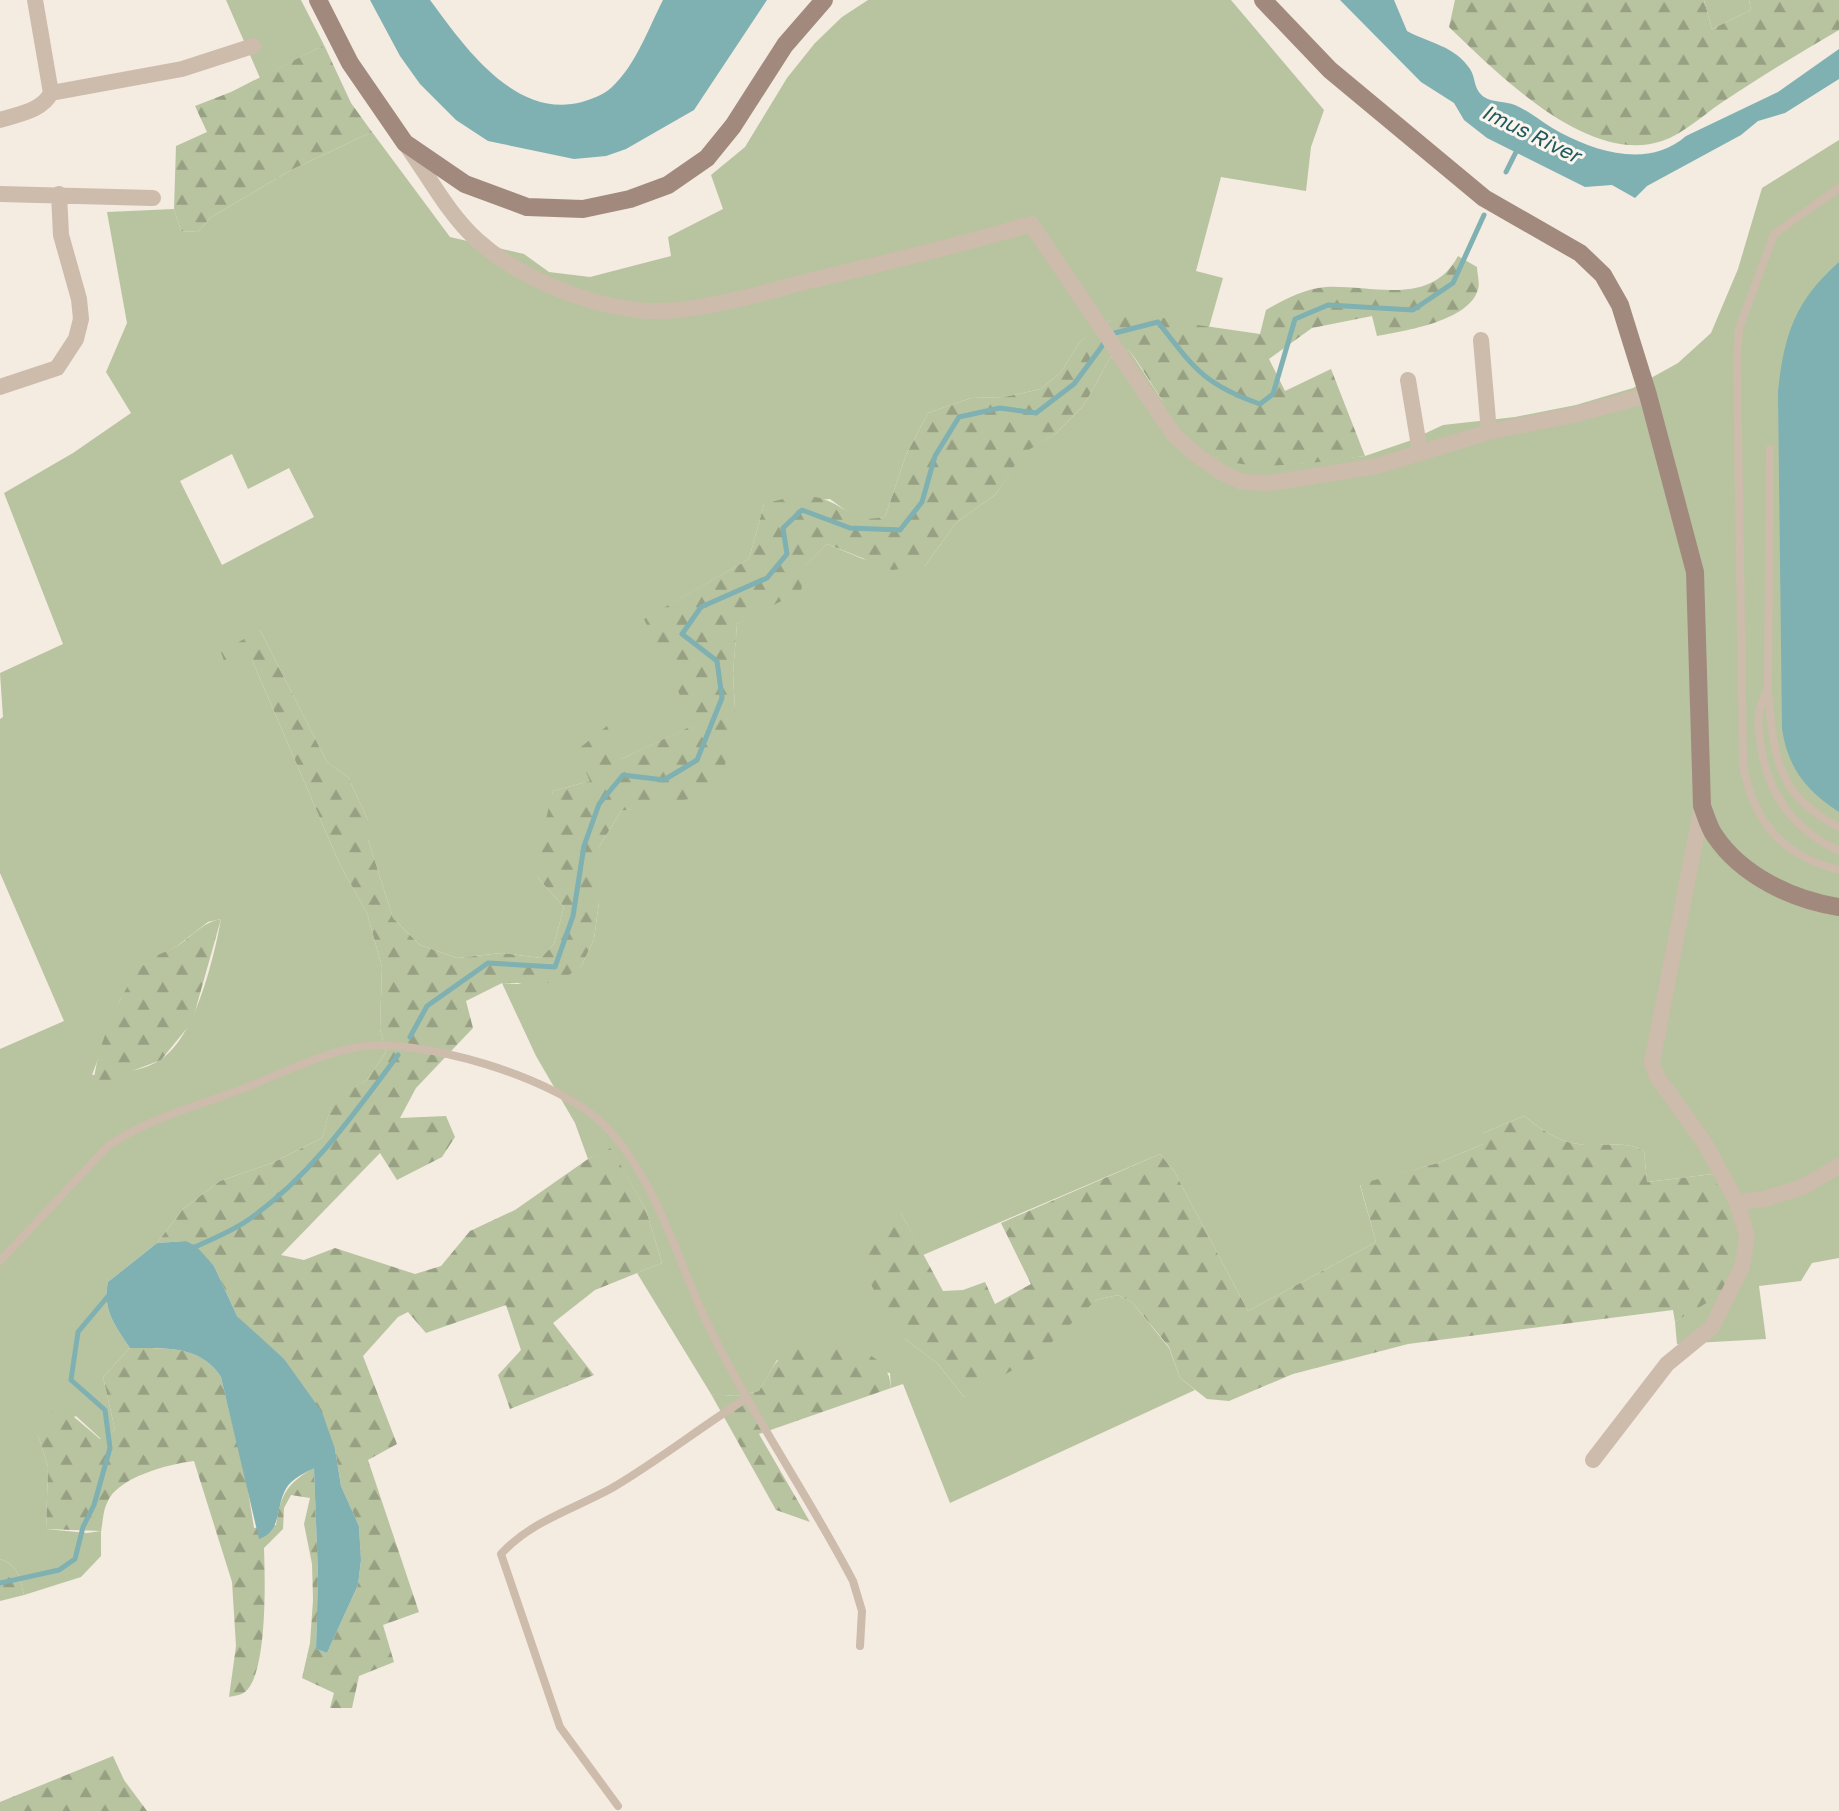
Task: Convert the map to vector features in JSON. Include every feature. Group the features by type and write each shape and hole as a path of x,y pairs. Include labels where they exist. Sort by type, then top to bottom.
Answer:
{"main road":[{"path":"318,0 350,63 405,143 465,184 527,207 583,209 630,199 668,185 706,158 733,126 785,46 824,0"},
{"path":"1263,0 1330,70 1484,198 1580,253 1603,275 1620,305 1648,395 1686,530 1697,587 1702,806 1715,836 1760,879 1795,896 1839,907"}],"street":[{"path":"0,120 34,108 47,101 51,93 35,0"},
{"path":"51,93 182,69 253,46"},
{"path":"405,143 450,209 476,240 508,263 576,296 638,310 688,307 751,295 1031,224 1063,275 1096,318 1174,435 1195,454 1242,482 1270,483 1377,466 1489,432 1552,420 1648,395"},
{"path":"0,194 153,198"},
{"path":"0,387 57,368 76,339 81,319 79,299 61,235 59,194"},
{"path":"1480,340 1489,432"},
{"path":"1408,380 1420,452"},
{"path":"1593,1460 1667,1364 1712,1327 1728,1300 1742,1267 1747,1237 1737,1202 1704,1142 1656,1075 1652,1062 1702,806"},
{"path":"1737,1202 1764,1199 1802,1187 1839,1166"}],"lane":[{"path":"1839,188 1774,234 1739,329 1737,358 1742,765 1755,809 1771,831 1794,852 1812,862 1839,870"},
{"path":"1770,449 1768,688 1774,752 1785,783 1818,817 1839,827"},
{"path":"1768,688 1758,715 1759,737 1764,767 1774,790 1787,814 1803,829 1839,851"},
{"path":"0,1261 107,1146 126,1133 351,1048 410,1045 512,1074 547,1088 603,1123 621,1143 652,1193 700,1308 747,1398 822,1521 853,1581 862,1611 860,1646"},
{"path":"618,1806 560,1727 501,1554 513,1541 563,1510 612,1488 747,1398"}],"green space":[{"path":"226,0 301,0 324,45 260,78"},
{"path":"868,0 1231,0 1324,110 1311,147 1306,191 1221,177 1196,271 1223,278 1209,327 1111,320 1093,330 1079,343 1061,372 1041,389 1004,397 971,398 928,413 906,455 885,517 860,521 830,499 764,504 749,559 645,619 695,725 621,759 590,781 553,791 537,877 564,907 554,944 541,958 502,953 457,958 420,945 393,918 368,839 368,820 348,777 327,762 260,630 252,660 340,865 367,913 382,967 380,1029 386,1052 367,1080 333,1100 322,1138 272,1163 220,1181 183,1209 157,1243 108,1282 108,1309 130,1348 103,1377 115,1430 101,1439 76,1416 38,1435 48,1467 46,1529 87,1533 101,1531 101,1556 81,1577 24,1595 15,1569 0,1559 0,1049 64,1021 0,873 0,719 3,717 0,673 63,644 4,493 73,453 131,413 106,372 127,323 107,212 174,209 181,231 198,232 210,218 291,170 372,132 450,237 524,254 549,272 590,277 671,256 668,237 723,209 711,175 745,147 787,78 815,43 842,17","holes":["232,454 248,489 289,468 314,517 222,565 180,481","221,919 201,996 193,1016 172,1049 160,1060 144,1068 92,1075 120,1000 144,964 177,946 208,922"]},
{"path":"1455,0 1704,0 1712,29 1751,10 1749,0 1839,0 1839,30 1750,84 1677,134 1662,141 1634,145 1604,140 1575,128 1518,90 1449,27"},
{"path":"1704,0 1749,0 1751,10 1712,29"},
{"path":"324,45 351,103 372,132 291,170 210,218 198,232 181,231 174,209 176,146 207,132 195,106 231,92"},
{"path":"1839,140 1839,1258 1812,1263 1801,1281 1759,1286 1766,1339 1677,1344 1675,1322 1695,1308 1713,1174 1647,1182 1644,1151 1628,1145 1586,1145 1563,1140 1549,1134 1524,1116 1483,1133 1483,1144 1438,1163 1360,1185 1376,1242 1248,1311 1174,1171 1160,1154 923,1255 901,1213 905,1339 938,1364 964,1397 1096,1300 1118,1295 1132,1302 1169,1348 1180,1378 1195,1390 950,1503 903,1384 891,1388 890,1373 777,1360 759,1391 736,1396 711,1394 637,1273 662,1263 646,1210 611,1149 588,1159 575,1123 536,1056 502,983 518,984 581,967 594,939 599,902 599,847 621,811 655,804 735,709 733,673 737,624 760,610 827,544 863,559 925,566 956,523 996,494 1022,453 1055,434 1084,405 1110,358 1129,350 1161,399 1216,457 1244,464 1297,464 1365,456 1409,441 1443,425 1515,417 1576,405 1633,388 1678,363 1711,333 1738,269 1762,188"},
{"path":"1458,256 1477,267 1479,287 1472,300 1450,317 1377,336 1372,316 1312,328 1269,359 1285,391 1331,369 1365,456 1268,465 1248,465 1216,457 1202,448 1178,423 1129,350 1110,358 1084,405 1055,434 1022,454 996,494 956,523 925,566 892,570 827,544 806,565 801,591 737,624 733,673 735,709 722,782 695,798 621,811 599,847 599,902 594,939 581,967 556,983 502,983 466,1001 473,1028 416,1088 400,1118 446,1116 455,1137 442,1157 397,1180 380,1153 281,1255 304,1260 335,1248 415,1274 441,1266 470,1231 515,1210 588,1159 611,1148 646,1210 662,1263 595,1290 553,1323 594,1375 510,1409 498,1375 521,1350 506,1305 426,1333 408,1312 398,1317 363,1356 397,1444 368,1460 419,1612 383,1625 394,1662 359,1676 352,1708 330,1708 334,1693 302,1678 310,1643 313,1600 312,1564 304,1524 310,1498 291,1495 284,1508 283,1529 264,1548 264,1624 258,1666 245,1692 229,1697 236,1646 232,1582 194,1461 145,1473 121,1486 107,1503 101,1531 46,1529 48,1467 38,1435 40,1421 61,1406 100,1439 115,1430 103,1377 130,1348 181,1350 203,1359 221,1377 246,1479 254,1528 276,1525 287,1490 314,1467 318,1576 316,1649 327,1653 358,1585 361,1560 359,1526 341,1486 335,1449 257,1336 237,1316 214,1266 186,1241 157,1243 183,1209 220,1181 272,1163 322,1138 333,1099 367,1080 386,1052 380,1029 382,967 367,913 340,865 252,660 227,670 221,652 260,630 327,762 348,777 368,820 368,839 393,918 420,945 457,958 502,953 541,958 554,944 564,907 537,877 536,858 553,791 590,781 576,751 607,726 621,759 694,725 644,619 749,559 764,504 793,497 815,497 835,504 860,520 885,517 906,455 928,413 971,398 1004,397 1041,389 1061,372 1079,343 1093,329 1111,320 1144,313 1184,323 1260,334 1266,310 1295,295 1326,287 1381,290 1417,288 1433,282 1447,272"},
{"path":"221,919 192,1022 161,1060 132,1071 112,1102 94,1095 101,1046 116,1009 134,977 151,959 176,947 204,926"},
{"path":"1524,1116 1549,1134 1563,1140 1586,1145 1628,1145 1644,1151 1647,1182 1713,1174 1729,1220 1735,1253 1733,1269 1727,1283 1716,1296 1675,1322 1673,1310 1408,1344 1293,1374 1229,1401 1207,1399 1180,1378 1169,1347 1132,1302 1118,1295 1096,1300 1035,1358 964,1397 938,1364 905,1339 878,1298 859,1261 869,1228 901,1213 943,1291 963,1290 985,1282 995,1304 1031,1284 1001,1223 1160,1154 1174,1171 1248,1311 1376,1242 1360,1184 1438,1163 1483,1144 1483,1133"},
{"path":"822,1344 856,1350 876,1359 884,1366 891,1388 759,1434 810,1522 776,1510 711,1394 736,1396 759,1391 782,1356 797,1348"},
{"path":"0,1559 15,1569 24,1595 0,1601"},
{"path":"113,1756 124,1780 147,1811 0,1811 0,1802"}],"water":[{"path":"370,0 430,0 475,57 494,75 513,90 535,100 558,105 582,102 601,95 620,79 647,35 663,0 767,0 694,110 626,149 606,156 574,159 488,141 456,120 420,84 400,56"},
{"name":"Imus River","path":"1340,0 1394,0 1407,31 1441,46 1464,61 1472,72 1478,91 1484,97 1515,105 1576,140 1624,154 1656,152 1672,146 1686,136 1778,92 1839,49 1839,79 1785,113 1758,121 1741,135 1647,186 1635,198 1612,185 1585,187 1487,138 1464,120 1454,103 1421,82"},
{"path":"1839,262 1839,812 1817,796 1800,777 1789,755 1782,729 1778,392 1784,353 1794,320 1812,291"},
{"path":"186,1241 196,1246 214,1266 237,1316 284,1359 322,1412 335,1449 341,1486 359,1526 361,1560 358,1585 327,1653 316,1649 318,1576 314,1468 289,1484 283,1494 272,1530 259,1539 221,1377 203,1359 181,1350 130,1348 108,1309 108,1282 157,1243"}],"waterway":[{"name":"Imus River","path":"1506,172 1519,146"},
{"path":"410,1037 427,1006 488,963 555,967 573,916 584,846 599,804 623,775 664,780 697,760 722,698 717,661 682,634 701,607 767,578 787,554 783,528 802,510 850,528 900,530 922,502 935,456 959,417 1000,408 1036,413 1074,384 1111,334 1158,322 1191,363 1212,382 1260,404 1273,394 1295,319 1328,305 1413,310 1453,283 1484,215"},
{"path":"190,1249 241,1224 291,1185 329,1144 398,1055"},
{"path":"0,1583 59,1570 75,1559 110,1448 105,1410 71,1380 78,1332 109,1295"}]}
